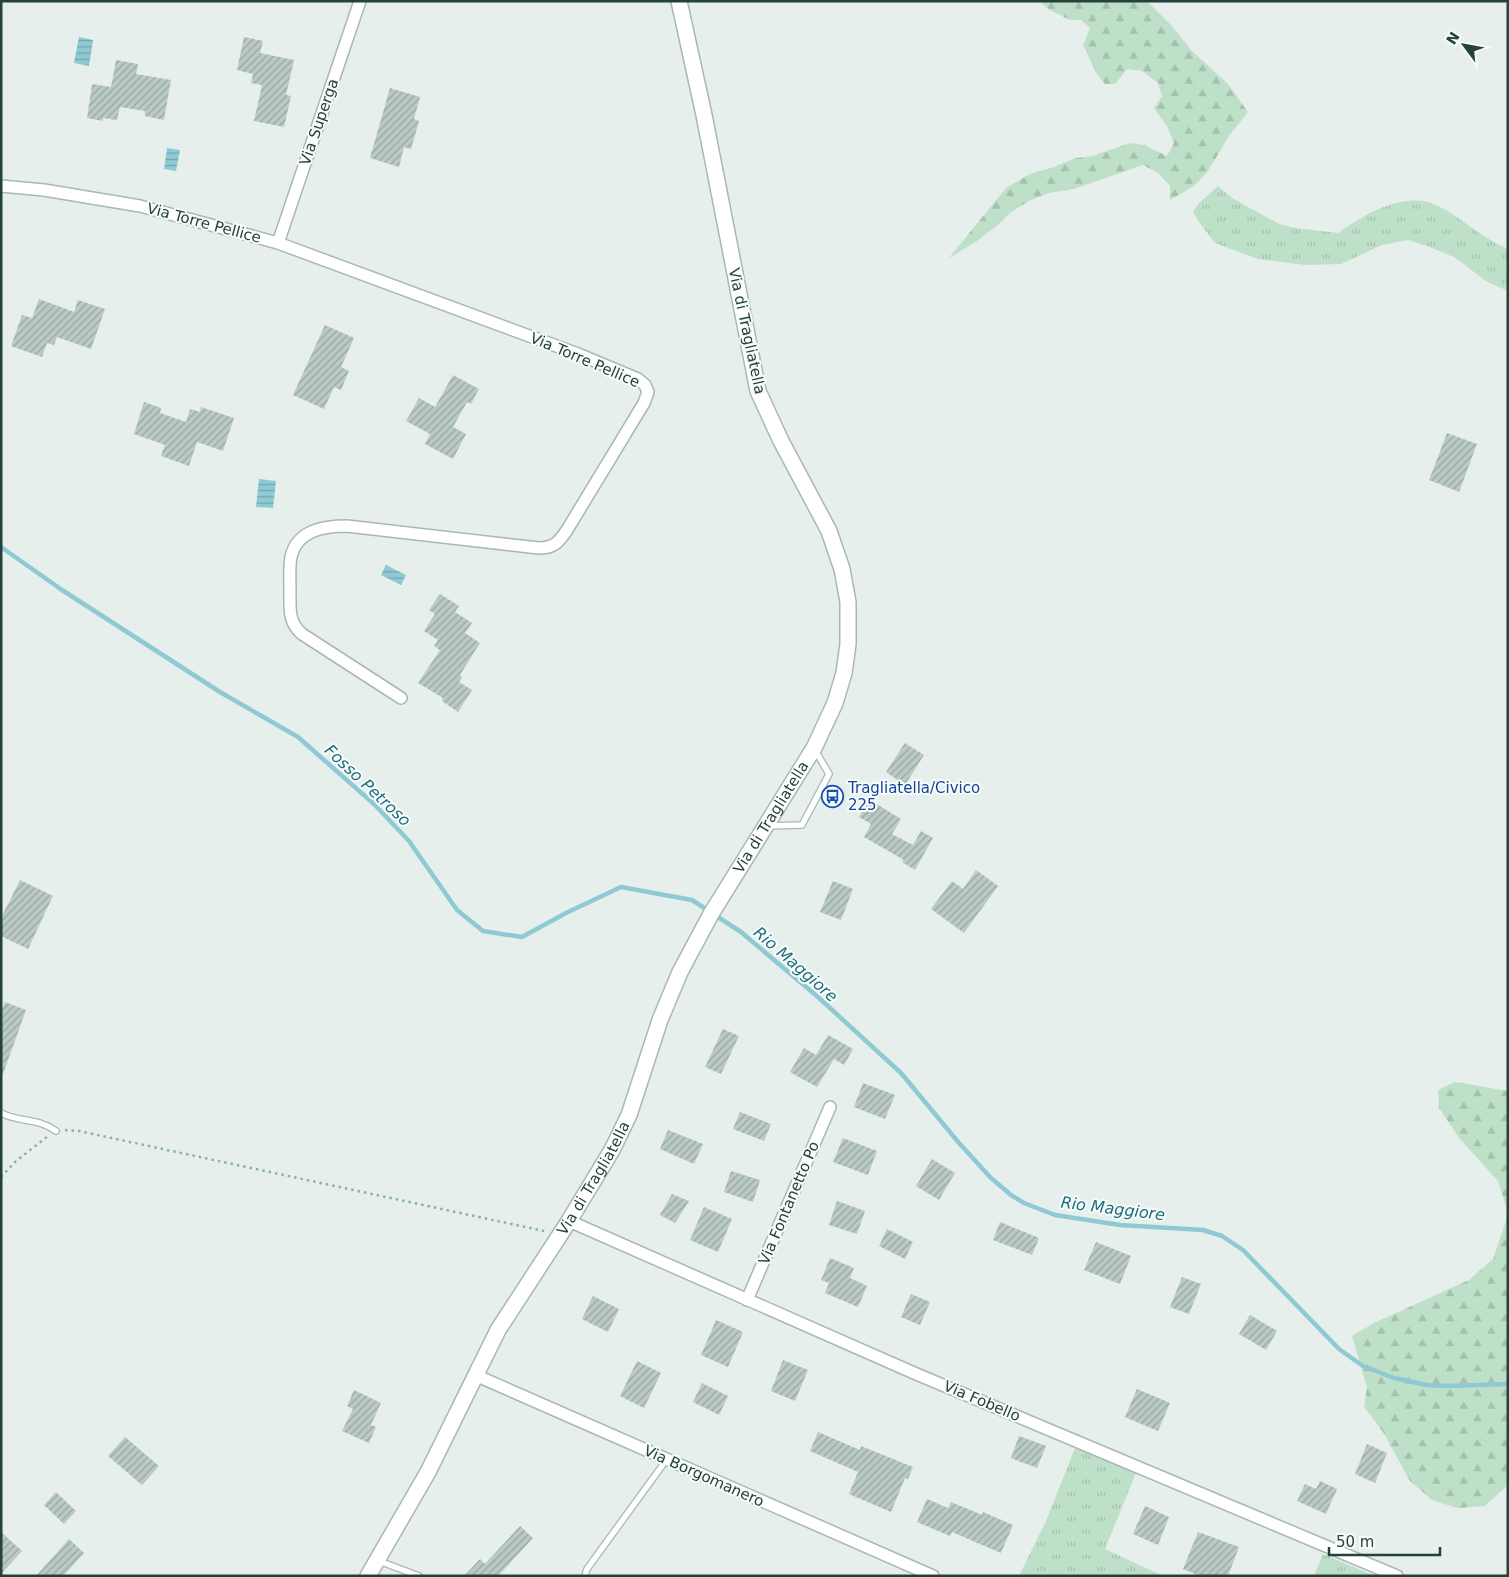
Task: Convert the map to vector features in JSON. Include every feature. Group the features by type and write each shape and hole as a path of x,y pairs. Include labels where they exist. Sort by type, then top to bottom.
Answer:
{"street":[{"name":"Via Superga","path":"278,243 360,1"},
{"name":"Via di Tragliatella","path":"368,1576 428,1472 475,1376 511,1309 569,1222 612,1150 629,1115 668,999 680,972 721,898 814,748 835,703 844,673 848,644 848,602 843,578 829,531 781,441 758,391 704,115 679,1"},
{"name":"Via Torre Pellice","path":"1,186 44,190 140,206 278,243 578,354 638,379 645,385 648,392 644,403 567,530 558,543 550,547 539,548 347,526 330,526 315,529 298,542 292,552 290,563 290,613 294,626 302,634 401,698"},
{"name":"Via Fontanetto Po","path":"747,1300 830,1107"},
{"name":"Via Fobello","path":"569,1222 914,1373 1397,1576"},
{"name":"Via Borgomanero","path":"475,1376 933,1576"}],"lane":[{"path":"765,826 802,826 829,774 814,748"},
{"path":"1,1113 11,1118 38,1121 47,1124 56,1131"},
{"path":"585,1576 587,1569 667,1459"},
{"path":"377,1560 419,1576"}],"path":[{"path":"1,1177 34,1146 56,1131 79,1131 560,1235"}],"green space":[{"path":"1040,1 1147,1 1172,26 1191,50 1228,84 1248,112 1229,136 1208,171 1194,186 1170,200 1170,186 1158,173 1143,165 1074,189 1049,193 1031,200 1011,212 977,241 949,258 1006,188 1030,174 1076,158 1092,156 1130,143 1144,145 1167,156 1174,143 1168,128 1154,108 1162,96 1158,83 1142,71 1127,69 1115,84 1105,84 1097,74 1083,45 1090,28 1081,20 1070,20 1048,9"},
{"path":"1218,186 1232,198 1279,224 1295,228 1338,233 1370,213 1394,204 1407,201 1431,203 1508,249 1508,291 1486,281 1454,257 1408,240 1382,245 1341,264 1305,265 1258,259 1215,243 1193,212 1199,203"},
{"path":"1455,1082 1508,1091 1508,1213 1498,1181 1460,1139 1439,1108 1438,1090"},
{"path":"1508,1215 1508,1485 1485,1506 1457,1508 1432,1500 1410,1481 1383,1432 1364,1407 1367,1387 1352,1336 1374,1323 1469,1280 1493,1259"},
{"path":"1075,1448 1136,1473 1105,1549 1163,1576 1019,1576 1046,1521"},
{"path":"1323,1554 1375,1576 1314,1576"}],"water":[{"path":"79,37 93,40 89,66 74,63"},
{"path":"167,148 180,150 176,171 164,169"},
{"path":"259,479 276,481 273,508 256,507"},
{"path":"386,565 406,575 401,585 381,575"}],"building":[{"path":"244,37 263,41 260,53 294,60 286,95 291,96 284,127 254,121 262,85 251,83 253,74 237,70"},
{"path":"116,60 138,64 136,74 171,80 164,120 145,116 145,111 120,107 117,120 103,118 103,121 87,118 92,84 111,87"},
{"path":"390,88 420,97 414,119 419,121 411,149 404,147 399,167 370,158"},
{"path":"39,299 74,312 78,300 105,309 91,349 57,337 54,345 47,343 42,357 11,346 22,315 32,318"},
{"path":"325,325 354,338 341,367 349,371 341,390 334,387 324,409 293,395"},
{"path":"453,375 479,389 471,404 467,402 453,427 466,434 453,459 425,444 430,434 406,421 419,398 435,407"},
{"path":"144,402 161,408 160,413 186,422 190,409 200,412 201,407 234,418 223,451 197,442 189,466 161,456 165,445 134,434"},
{"path":"1447,433 1477,444 1459,492 1429,480"},
{"path":"440,594 459,606 455,612 472,623 465,633 480,643 460,675 462,677 459,682 472,690 458,712 442,701 443,698 418,683 440,650 434,646 438,640 424,631 435,614 429,610"},
{"path":"905,743 924,755 905,785 886,772"},
{"path":"870,800 901,819 892,834 913,845 921,831 933,838 915,870 902,862 904,860 864,837 871,824 859,817"},
{"path":"976,870 998,886 964,933 931,909 952,881 963,889"},
{"path":"20,880 53,896 28,949 1,936 1,918"},
{"path":"833,881 853,889 841,920 820,912"},
{"path":"5,1002 26,1010 3,1074 1,1074 1,1012"},
{"path":"723,1029 739,1036 721,1074 705,1067"},
{"path":"828,1035 853,1049 844,1065 834,1059 817,1087 790,1072 804,1048 816,1055"},
{"path":"863,1083 895,1095 885,1119 854,1107"},
{"path":"740,1112 771,1124 764,1141 733,1129"},
{"path":"668,1130 703,1144 694,1164 660,1149"},
{"path":"843,1138 877,1151 868,1175 833,1162"},
{"path":"932,1159 955,1173 939,1200 916,1186"},
{"path":"731,1171 760,1180 753,1202 724,1192"},
{"path":"672,1194 689,1201 675,1223 660,1215"},
{"path":"837,1201 865,1211 857,1234 829,1225"},
{"path":"704,1207 732,1219 718,1252 690,1240"},
{"path":"1000,1222 1039,1238 1032,1255 993,1240"},
{"path":"887,1229 913,1242 905,1259 879,1246"},
{"path":"1096,1242 1131,1256 1120,1284 1084,1270"},
{"path":"830,1258 854,1268 850,1278 867,1286 858,1307 825,1293 829,1283 821,1280"},
{"path":"1182,1277 1201,1284 1189,1314 1170,1307"},
{"path":"911,1294 930,1302 920,1325 901,1317"},
{"path":"593,1296 619,1309 608,1332 582,1319"},
{"path":"1250,1315 1277,1331 1266,1350 1239,1334"},
{"path":"716,1320 743,1332 728,1367 701,1355"},
{"path":"783,1360 808,1370 795,1401 771,1391"},
{"path":"637,1361 661,1373 644,1408 620,1396"},
{"path":"702,1383 728,1396 719,1415 693,1402"},
{"path":"1137,1389 1170,1403 1158,1431 1125,1417"},
{"path":"354,1390 381,1403 371,1425 376,1427 369,1443 342,1431 353,1409 347,1406"},
{"path":"818,1432 860,1450 861,1446 913,1467 908,1479 905,1478 891,1512 849,1494 858,1472 810,1451"},
{"path":"1019,1436 1046,1446 1037,1468 1011,1458"},
{"path":"125,1437 159,1466 142,1485 108,1456"},
{"path":"1367,1444 1387,1453 1375,1483 1355,1474"},
{"path":"1320,1481 1337,1489 1326,1514 1297,1501 1305,1484 1316,1489"},
{"path":"56,1492 76,1511 64,1524 44,1505"},
{"path":"927,1499 948,1508 951,1502 982,1515 983,1512 1013,1525 1001,1553 952,1532 950,1536 917,1522"},
{"path":"1145,1506 1169,1517 1158,1545 1133,1534"},
{"path":"520,1526 533,1538 498,1576 464,1576 480,1559 485,1564"},
{"path":"1,1532 22,1551 1,1574"},
{"path":"1198,1532 1239,1547 1228,1576 1200,1576 1183,1569"},
{"path":"69,1539 84,1553 63,1576 36,1576"}],"waterway":[{"name":"Rio Maggiore","path":"1,547 62,590 220,692 298,737 374,804 409,841 457,910 483,931 522,937 566,913 621,887 692,900 741,932 818,997 901,1073 959,1143 991,1178 1024,1203 1055,1215 1120,1225 1203,1230 1222,1236 1243,1250 1339,1349 1363,1366 1394,1378 1427,1385 1508,1384"}],"place":[{"name":"Tragliatella/Civico 225","path":"832,797"}],"water label":[{"name":"Fosso Petroso","path":"368,785"}]}
